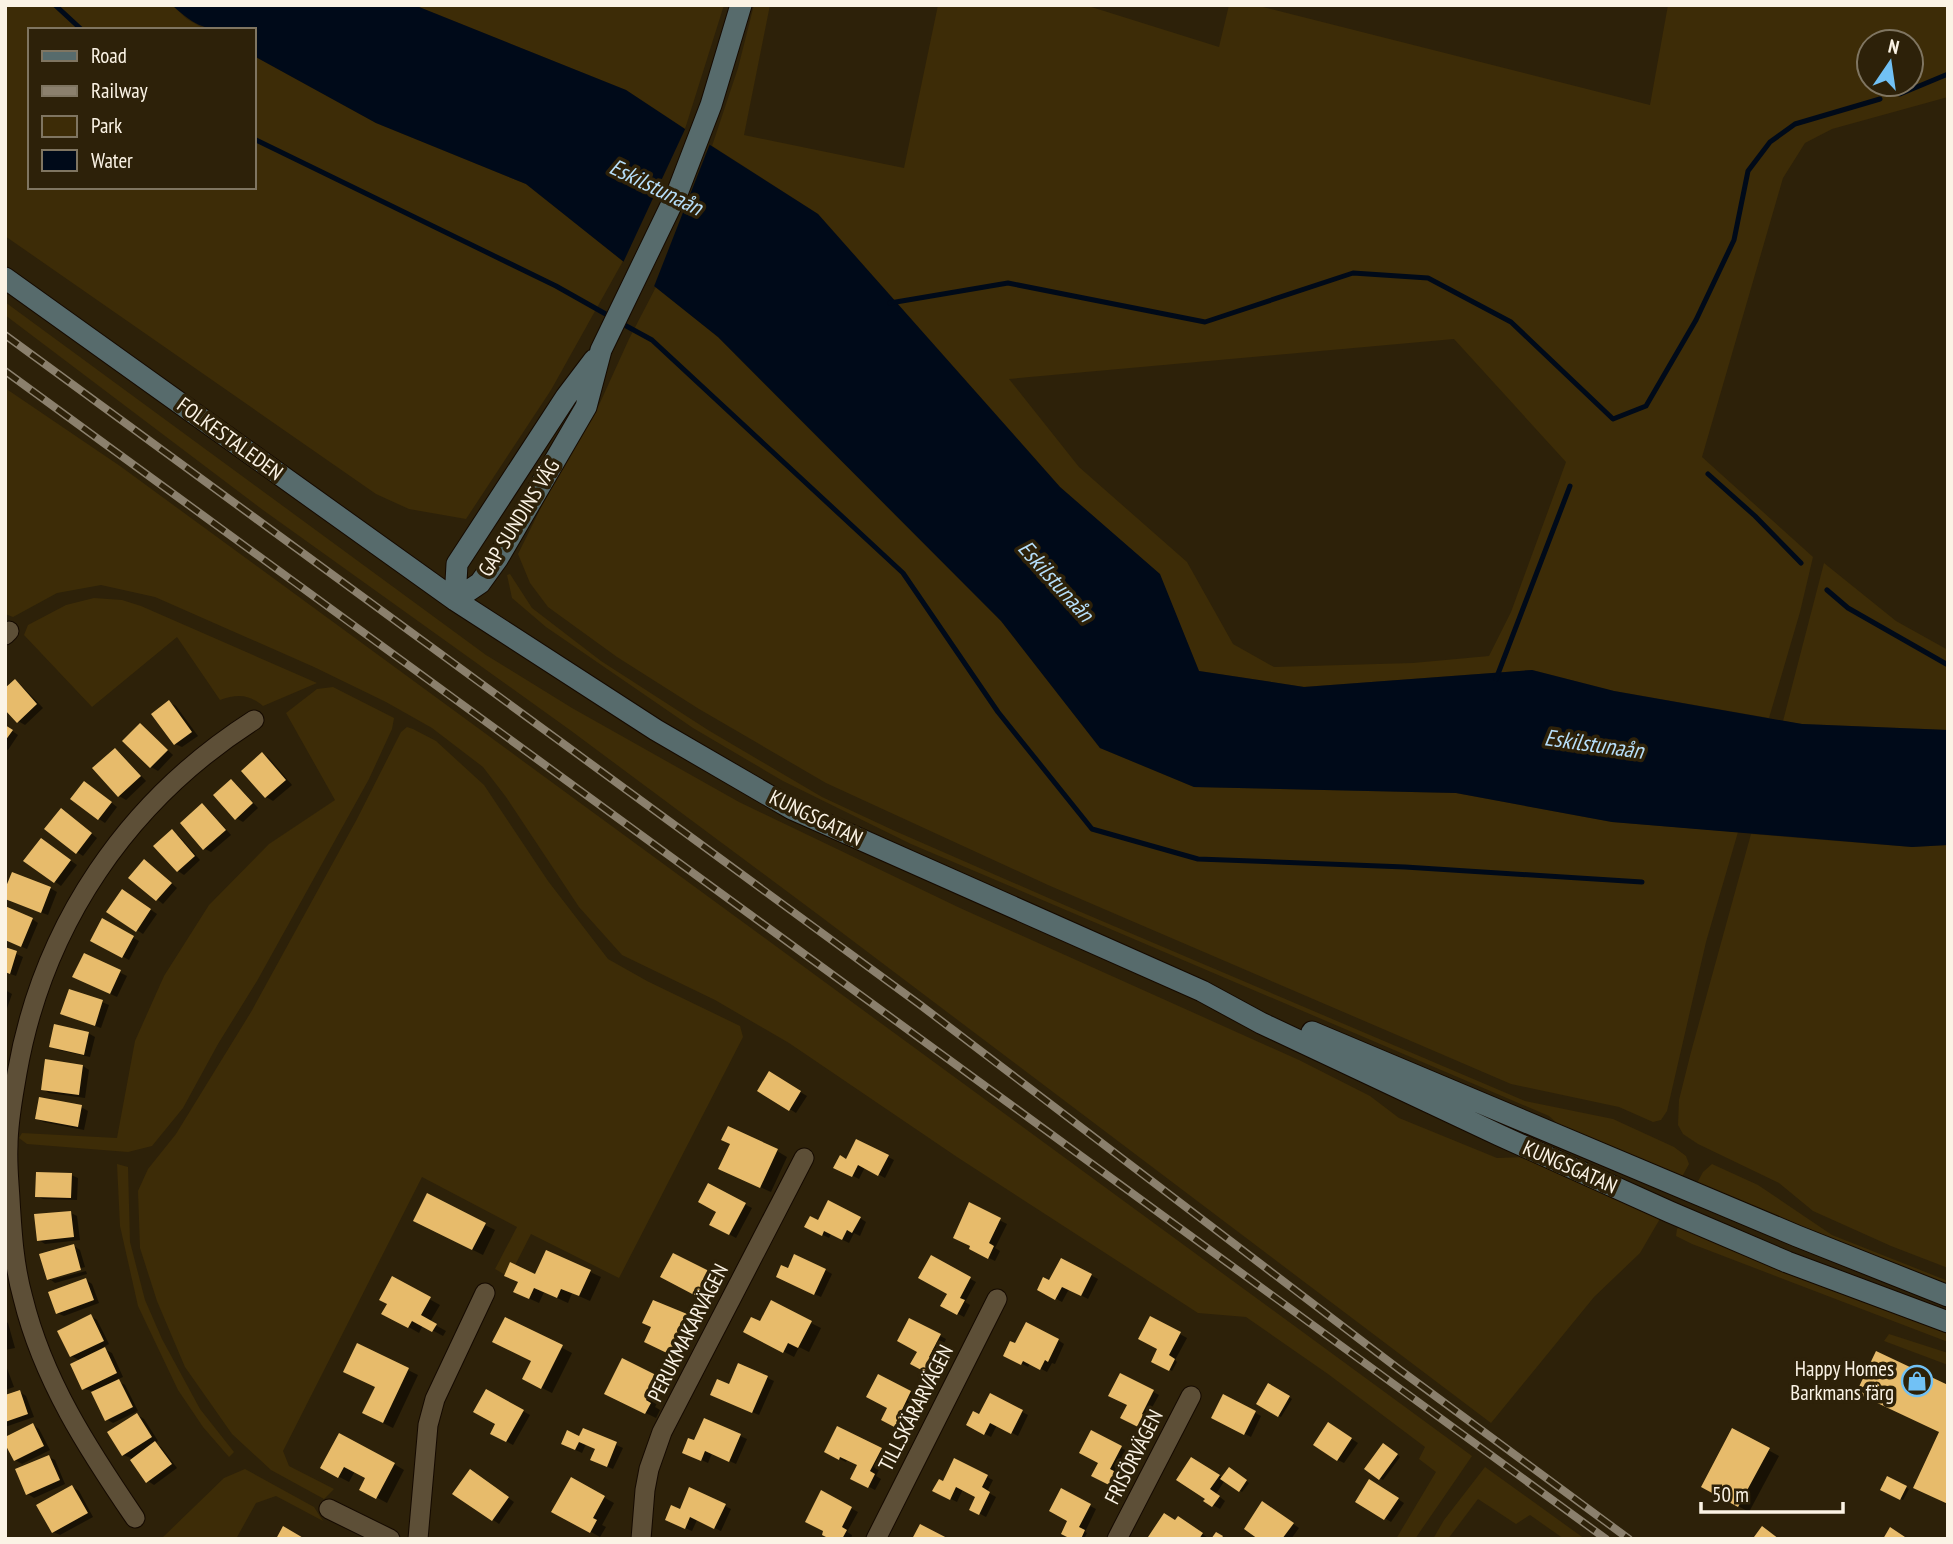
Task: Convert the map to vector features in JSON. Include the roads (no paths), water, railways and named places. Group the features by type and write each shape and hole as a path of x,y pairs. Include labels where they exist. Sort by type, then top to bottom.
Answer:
{"main road":[{"name":"GAP SUNDINS VÄG","path":"455,600 480,583 498,558 586,407 601,350 678,191 711,105 741,5"},
{"name":"FOLKESTALEDEN","path":"5,278 455,600"},
{"name":"GAP SUNDINS VÄG","path":"455,600 457,564 566,397 601,350"},
{"name":"KUNGSGATAN","path":"455,600 656,730 792,809 1202,991 1261,1023 1671,1212 1787,1262 1948,1322"},
{"name":"KUNGSGATAN","path":"1202,991 1265,1013 1797,1236 1948,1296"}],"street":[{"path":"135,1518 82,1439 47,1371 34,1336 16,1269 6,1147 10,1113 22,1042 32,1006 55,945 69,918 111,851 166,788 197,761 254,720"},
{"name":"PERUKMAKARVÄGEN","path":"641,1539 649,1469 663,1432 804,1157"},
{"path":"418,1539 428,1425 435,1399 485,1293"},
{"name":"TILLSKÄRARVÄGEN","path":"876,1539 997,1299"},
{"name":"FRISÖRVÄGEN","path":"1117,1539 1191,1396"},
{"path":"329,1509 390,1539"}],"water":[{"name":"Eskilstunaån","path":"172,5 414,5 626,90 818,214 1060,487 1160,574 1199,671 1304,687 1532,670 1614,691 1802,724 1948,730 1948,845 1912,847 1612,822 1456,793 1194,787 1100,748 1001,621 718,337 526,184 376,123 256,57 256,28 210,28 201,26"}],"waterway":[{"path":"55,5 80,28"},
{"path":"1925,84 1948,74"},
{"path":"890,303 1008,283 1205,322 1353,273 1428,278 1511,322 1613,419 1646,406 1696,320 1734,240 1748,171 1770,142 1795,124 1880,99"},
{"path":"256,140 556,286 611,317"},
{"path":"619,322 652,340 903,573 998,712 1092,829 1198,859 1405,867 1642,882"},
{"path":"1708,474 1755,516 1801,563"},
{"path":"1496,679 1570,486"},
{"path":"1827,590 1848,608 1948,665"}],"railway":[{"path":"5,335 919,1004 1400,1370 1629,1539"},
{"path":"5,371 1606,1539"}],"place":[{"name":"Happy Homes Barkmans färg","path":"1917,1381"}]}
